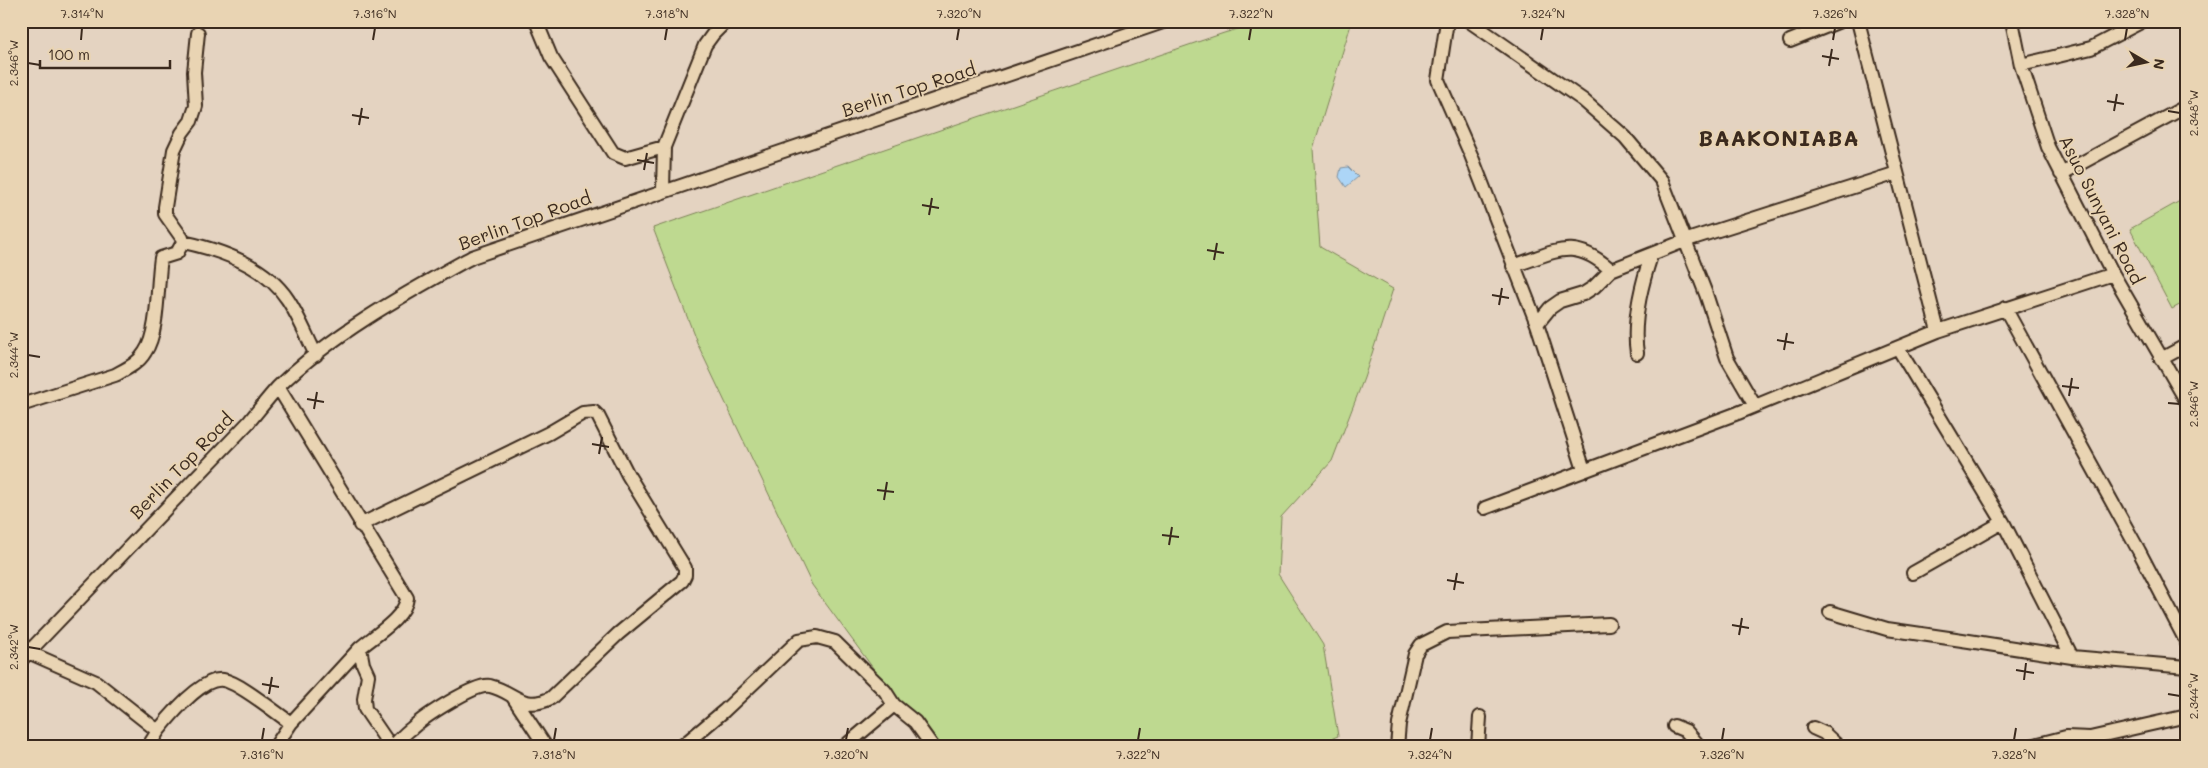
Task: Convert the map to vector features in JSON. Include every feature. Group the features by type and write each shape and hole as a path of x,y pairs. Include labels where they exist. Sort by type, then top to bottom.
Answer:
{"street":[{"path":"536,21 551,56 613,153 625,158 664,147"},
{"path":"664,190 664,147 705,45 726,21"},
{"name":"Berlin Top Road","path":"24,653 249,422 278,387 316,355 389,303 472,257 664,190 1166,21"},
{"path":"1447,21 1438,80 1471,155 1537,324 1584,470"},
{"path":"1469,21 1583,100 1625,137 1662,181 1686,240 1727,358 1755,406"},
{"path":"1790,41 1840,21"},
{"path":"1858,21 1938,331"},
{"name":"Asuo Sunyani Road","path":"2012,21 2021,65 2048,147 2113,274 2187,402"},
{"path":"2021,65 2091,48 2143,21"},
{"path":"21,405 128,369 146,351 152,332 161,258 177,253 183,242 165,214 165,206 174,150 182,133 191,121 196,106 194,64 198,33"},
{"path":"2061,174 2187,106"},
{"path":"1537,324 1550,308 1560,301 1582,294 1594,287 1611,270 1651,256 1686,240 1897,173"},
{"path":"183,242 223,251 268,279 287,298 316,355"},
{"path":"1513,266 1568,248 1578,249 1597,257 1611,270"},
{"path":"1637,353 1635,342 1641,287 1651,256"},
{"path":"1485,508 1755,406 1938,331 2113,274"},
{"path":"2005,308 2139,551 2187,643"},
{"path":"2161,359 2187,345"},
{"path":"1898,348 2003,522 2072,657"},
{"path":"275,747 291,724 360,648 399,615 406,604 406,598 278,387"},
{"path":"360,525 548,433 584,413 596,413 628,475 685,568 682,582 618,634 551,698 538,704 512,697 490,686 471,691 426,717 392,747 365,709 364,699 368,675 363,664 360,648"},
{"path":"1913,573 2003,522"},
{"path":"1830,612 1887,628 2072,657 2187,667"},
{"path":"1397,747 1399,724 1415,654 1421,645 1447,632 1609,624"},
{"path":"681,747 724,711 799,640 810,637 827,638 835,642 885,691 894,705 915,722 933,747"},
{"path":"24,653 96,682 158,731"},
{"path":"148,747 178,705 206,686 222,680 232,682 291,724"},
{"path":"512,697 546,747"},
{"path":"844,747 894,705"},
{"path":"2027,747 2066,737 2090,738 2187,716"},
{"path":"1478,747 1480,717"},
{"path":"1674,726 1686,731 1700,747"},
{"path":"1813,728 1824,733 1839,747"}],"green space":[{"path":"1266,21 1352,21 1313,149 1320,247 1393,289 1364,378 1332,461 1281,517 1278,574 1323,645 1338,736 1312,747 931,747 812,585 698,345 653,228 1224,33"},
{"path":"2187,197 2187,301 2172,309 2130,229"}],"water":[{"path":"1348,167 1358,177 1346,187 1339,177 1341,168"}],"district":[{"name":"BAAKONIABA","path":"1779,138"}]}
